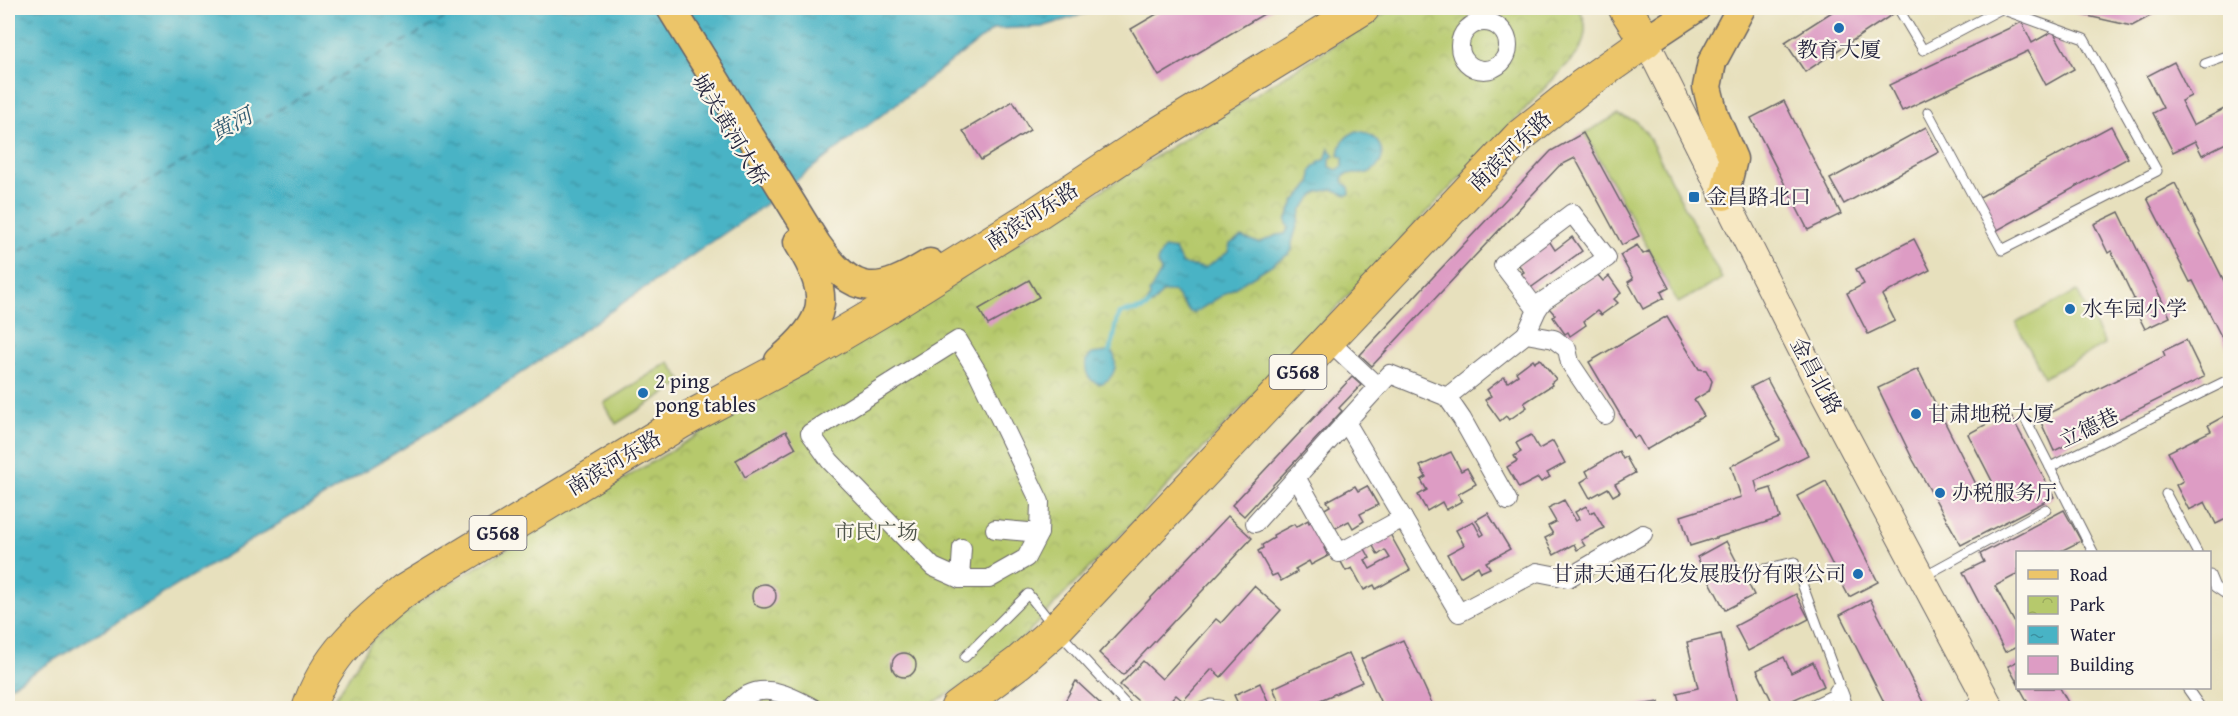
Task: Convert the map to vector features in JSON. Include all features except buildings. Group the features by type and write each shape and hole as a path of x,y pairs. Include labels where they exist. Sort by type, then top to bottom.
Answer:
{"highway":[{"name":"南滨河东路","path":"309,708 328,668 350,639 375,614 404,591 681,422 801,358 927,282 1029,219 1140,145 1363,8"},
{"path":"1625,8 1646,41"},
{"name":"南滨河东路","path":"957,708 1019,662 1056,629 1520,136 1582,86 1646,41"}],"main road":[{"name":"城关黄河大桥","path":"655,8 811,249"},
{"name":"城关黄河大桥","path":"671,8 811,249"},
{"name":"南滨河东路","path":"1646,41 1696,8"},
{"path":"1724,196 1733,159 1714,115 1707,87 1712,62 1741,8"},
{"name":"金昌北路","path":"1646,41 1819,385 1922,577 1980,705"},
{"name":"南滨河东路","path":"811,249 854,283 872,287 903,280 1051,189 1140,145"},
{"path":"724,399 780,361 815,324 821,309 820,289 811,249"}],"street":[{"path":"1447,397 1526,334 1536,310 1543,301 1607,258 1572,213 1503,265 1536,310"},
{"path":"1526,334 1554,339 1567,349 1570,363 1605,415"},
{"path":"958,340 978,373 1040,502 1039,534 1026,558 989,579 960,579 933,567 830,461 810,433 958,340"},
{"path":"1328,340 1378,387"},
{"path":"1255,524 1390,374 1447,397 1462,419 1508,501"},
{"path":"1346,422 1459,613 1537,572 1568,578 1643,534"},
{"path":"1296,477 1339,553 1403,518"},
{"path":"995,529 1039,534"},
{"path":"960,579 962,548"},
{"path":"732,708 751,694 767,690 783,693 813,708"}],"lane":[{"path":"1898,8 1923,50 2001,9 2084,39 2157,171 2002,250 1928,112"},
{"path":"2205,64 2230,55"},
{"name":"立德巷","path":"2092,551 2050,467 2230,379"},
{"path":"2026,420 2050,467"},
{"path":"2166,494 2196,551"},
{"path":"1922,577 2046,509"},
{"path":"1749,573 1794,562 1839,684 1841,700 1804,708"},
{"path":"2211,578 2215,587 2230,597"},
{"path":"965,657 1028,594 1056,629 1129,708"},
{"path":"2188,689 2201,708"},
{"path":"1200,708 1211,704 1220,705 1222,708"}],"green space":[{"name":"市民广场","path":"1393,8 1578,8 1584,19 1585,35 1579,52 1021,640 978,678 924,708 329,708 373,639 423,599 987,262"},
{"path":"1617,115 1636,121 1647,134 1722,279 1678,303 1585,133"},
{"path":"2077,291 2105,345 2044,377 2016,323"},
{"name":"2 ping pong tables","path":"669,362 683,382 616,424 604,403"}],"water":[{"name":"黄河","path":"8,8 1102,8 1042,27 994,29 751,215 471,407 8,688"},
{"path":"1357,131 1365,133 1377,142 1381,148 1381,161 1370,172 1346,174 1342,178 1349,187 1350,194 1346,195 1332,189 1313,196 1302,209 1289,254 1194,313 1190,312 1173,291 1162,293 1152,305 1147,305 1149,293 1161,272 1157,262 1164,248 1175,250 1182,264 1205,268 1228,252 1230,244 1241,237 1259,243 1285,234 1289,228 1286,221 1294,202 1311,183 1311,171 1320,161 1325,160 1329,148 1334,156 1330,158 1330,167 1337,170 1343,166 1343,157 1339,156 1342,143 1346,137"},
{"path":"1113,353 1115,358 1114,372 1108,380 1099,384 1088,375 1086,360 1092,354"}],"waterway":[{"path":"1109,352 1119,314 1141,310 1148,306"}],"ferry route":[{"path":"8,258 464,8"}],"place":[{"name":"教育大厦","path":"1839,28"},
{"name":"金昌路北口","path":"1694,197"},
{"name":"水车园小学","path":"2070,309"},
{"name":"2 ping pong tables","path":"643,393"},
{"name":"甘肃地税大厦","path":"1916,414"},
{"name":"办税服务厅","path":"1940,493"},
{"name":"甘肃天通石化发展股份有限公司","path":"1858,574"}]}
